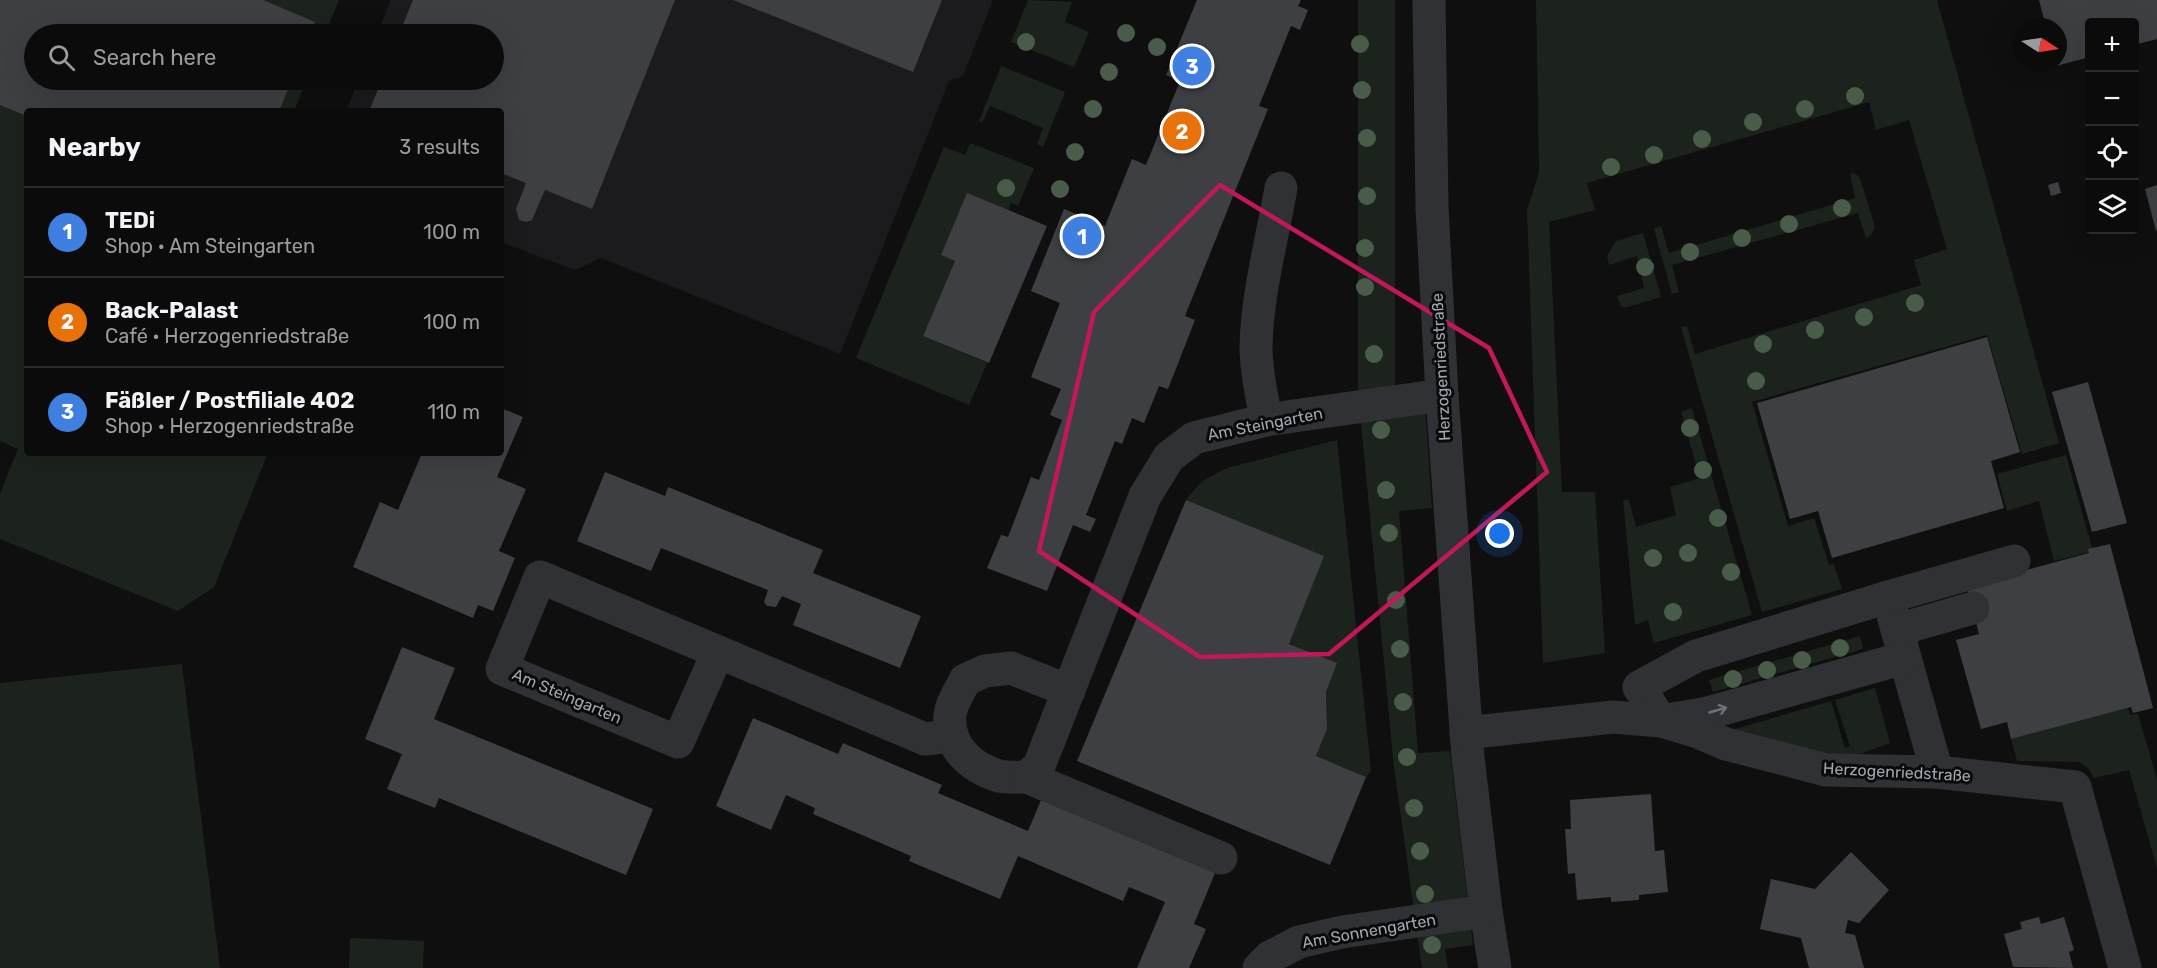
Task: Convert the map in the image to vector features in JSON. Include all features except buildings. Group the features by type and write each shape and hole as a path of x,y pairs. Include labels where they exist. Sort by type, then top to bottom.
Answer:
{"street":[{"name":"Herzogenriedstraße","path":"1429,0 1432,207 1442,395 1466,733 1486,911 1495,968"},
{"path":"1266,420 1256,350 1258,321 1281,188"},
{"name":"Am Steingarten","path":"1027,777 1039,766 1145,496 1169,457 1194,438 1266,420 1442,395"},
{"path":"1973,608 1901,644 1708,713 1661,721 1639,687 1696,656 1887,597 2014,561"},
{"name":"Am Steingarten","path":"718,652 678,742 502,669 540,577 925,739 951,736"},
{"path":"1887,597 1937,772"},
{"path":"1069,691 1011,668 985,671 965,680 950,713 951,736 964,756 974,765 1000,777 1027,777 1221,858"},
{"name":"Herzogenriedstraße","path":"1466,733 1613,717 1661,721 1698,732 1726,744 1826,770 1937,772 2075,787 2125,968"},
{"name":"Am Sonnengarten","path":"1259,968 1270,957 1299,942 1342,932 1486,911"}],"highlighted area":[{"path":"1220,185 1489,348 1547,472 1329,654 1200,657 1039,551 1094,312"}],"shaded area":[{"path":"0,0 339,0 329,24 24,24 24,90 303,90 295,108 24,108 24,456 267,456 214,587 178,611 0,539 0,494 18,449 0,441"},
{"path":"391,0 993,0 963,76 949,81 840,354 601,258 575,270 504,243 504,108 347,108 355,90 504,90 504,24 381,24"},
{"path":"1028,0 1072,2 1065,22 1089,32 1074,67 1011,42"},
{"path":"1358,0 1395,0 1395,389 1424,391 1432,508 1399,511 1418,753 1450,751 1473,945 1445,949 1448,968 1422,968 1394,767 1358,392"},
{"path":"1536,0 1937,0 2059,443 2022,454 1987,335 1752,402 1788,526 1814,518 1829,565 1834,564 1842,589 1762,612 1681,327 1687,326 1695,354 1921,285 1914,260 1947,249 1909,120 1876,130 1869,102 1587,183 1595,210 1549,222 1562,492 1595,492 1605,653 1543,663 1527,210 1539,172"},
{"path":"1001,66 1065,92 1043,147 1037,144 1043,128 990,106 982,123 979,121"},
{"path":"970,143 1034,168 1018,206 1011,203 1006,217 941,255 955,261 923,336 987,363 969,405 856,358 944,147 965,155"},
{"path":"1850,173 1860,178 1875,227 1872,234 1866,238 1858,213 1672,265 1679,292 1672,294 1654,229 1661,226 1669,253 1855,198"},
{"path":"1643,233 1661,297 1624,308 1617,296 1644,288 1637,256 1609,265 1607,256 1616,241"},
{"path":"1692,408 1752,615 1654,643 1648,620 1635,625 1623,500 1629,500 1636,527 1676,515 1670,487 1700,478 1681,412"},
{"path":"1337,440 1371,771 1366,777 1316,756 1327,729 1326,692 1336,663 1289,644 1323,556 1186,500 1202,481 1227,468"},
{"path":"2066,455 2093,551 2054,561 2039,501 2007,511 1997,474"},
{"path":"1860,636 1863,649 1713,692 1709,680"},
{"path":"182,664 220,968 0,968 0,683"},
{"path":"1875,688 1890,743 1863,753 1839,757 1734,731 1831,701 1845,748 1850,746 1835,700"},
{"path":"2128,708 2130,715 2138,714 2157,779 2157,868 2129,770 2094,778 2089,769 2079,762 2017,761 2011,739"},
{"path":"350,938 424,941 423,968 349,968"}],"place":[{"name":"Fäßler / Postfiliale 402","path":"1192,66"},
{"name":"Back-Palast","path":"1182,131"},
{"name":"TEDi","path":"1082,236"}]}
